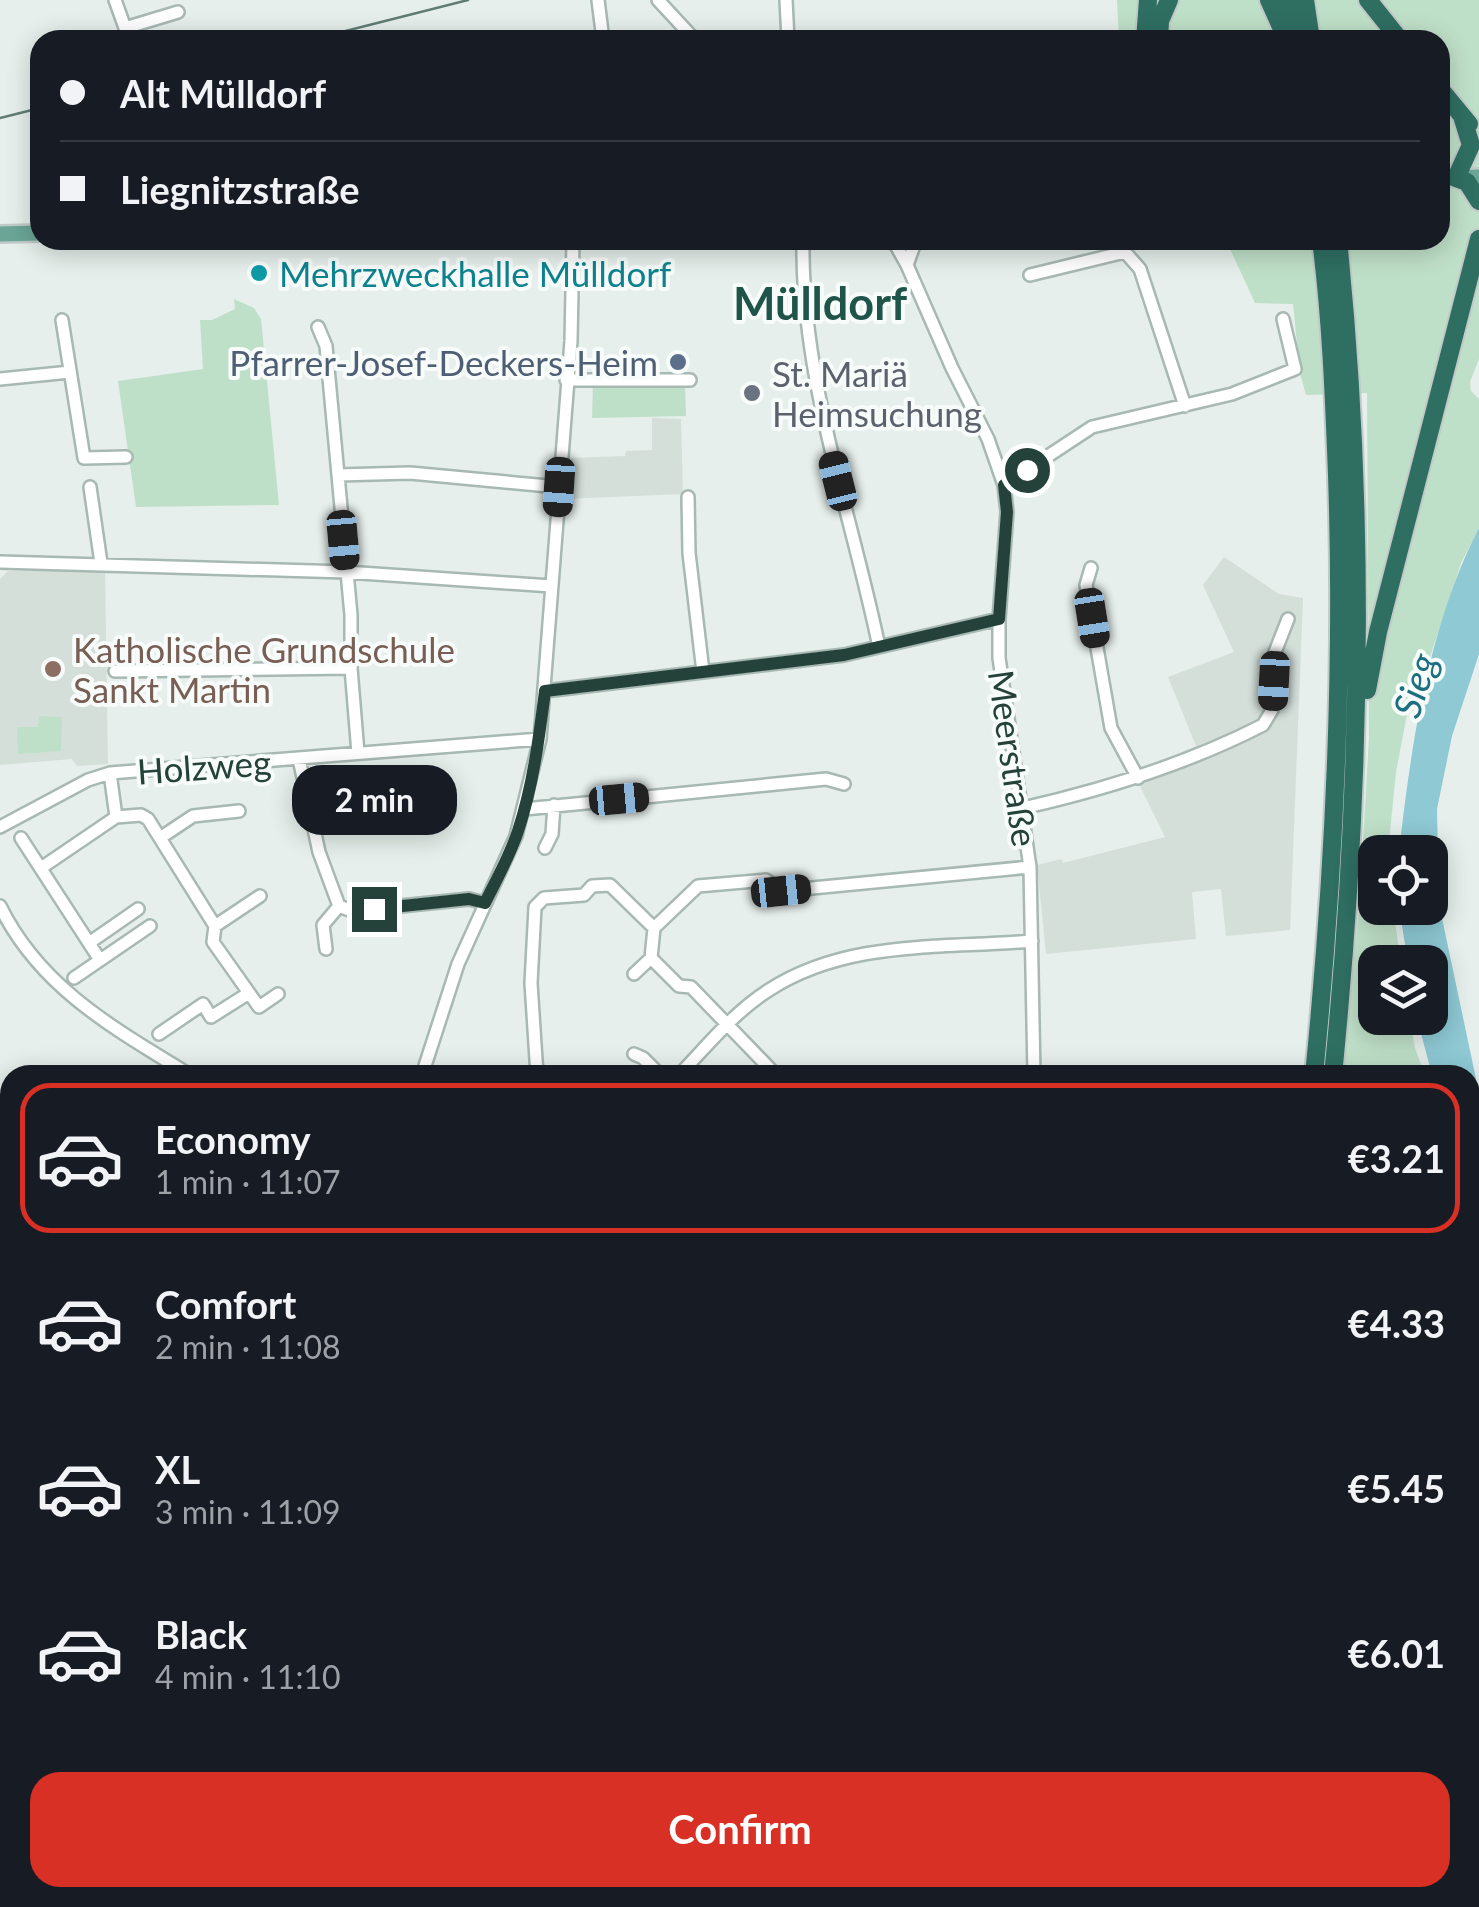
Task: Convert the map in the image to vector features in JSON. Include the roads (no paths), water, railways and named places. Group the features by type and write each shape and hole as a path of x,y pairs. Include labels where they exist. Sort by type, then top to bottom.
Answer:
{"highway":[{"path":"1146,30 1148,0"},
{"path":"1159,30 1169,0"},
{"path":"1269,0 1285,30"},
{"path":"1288,0 1290,30"},
{"path":"1305,0 1310,30"},
{"path":"1368,0 1392,30"},
{"path":"1450,101 1479,136"},
{"path":"1450,175 1471,145 1462,116"},
{"path":"1450,178 1468,182 1479,201"},
{"path":"1357,760 1378,632 1478,244"},
{"path":"1315,1065 1332,878 1341,596 1335,412 1321,250"},
{"path":"1334,1065 1357,760 1360,592 1352,401 1339,250"}],"main road":[{"path":"1450,178 1479,178"},
{"path":"0,234 30,233"}],"street":[{"path":"116,0 126,30"},
{"path":"598,0 601,30"},
{"path":"658,0 686,30"},
{"path":"786,0 788,30"},
{"path":"136,30 178,12"},
{"path":"425,1065 458,964 516,836 540,739 572,250"},
{"path":"804,250 816,392 879,647"},
{"name":"Meerstraße","path":"898,250 988,439 1004,485 1007,512 999,658 1030,867 1034,1065"},
{"path":"908,265 913,250"},
{"path":"1030,275 1125,252 1140,269 1185,406"},
{"path":"1004,485 1092,427 1185,406 1276,379 1295,369 1283,319"},
{"path":"62,320 84,458 126,457"},
{"path":"318,327 326,346 351,615 358,754"},
{"path":"0,379 70,372"},
{"path":"566,380 690,380"},
{"path":"338,475 410,473 559,487"},
{"path":"90,487 101,563"},
{"path":"688,497 689,554 703,672"},
{"path":"0,562 346,572 551,586"},
{"path":"1091,568 1086,585 1111,728 1138,778"},
{"path":"545,691 794,662 999,619"},
{"path":"1024,808 1138,778 1264,725 1272,710 1276,652 1288,619"},
{"path":"115,671 351,668"},
{"name":"Holzweg","path":"0,826 88,780 110,773 540,739"},
{"path":"300,759 319,852 339,906 352,911 469,899 485,903"},
{"path":"110,773 116,816"},
{"path":"525,809 826,779 844,784"},
{"path":"545,848 552,834 554,805"},
{"path":"160,838 193,816 238,811"},
{"path":"41,868 116,816 145,817 215,926 213,942 259,1007 278,994"},
{"path":"21,838 100,960"},
{"path":"634,974 652,958 654,928 698,886 766,880 781,891 1030,867"},
{"path":"536,1065 531,959 538,901 584,895 592,886 610,885 654,928"},
{"path":"215,926 260,896"},
{"path":"0,906 26,950 66,994 163,1065"},
{"path":"326,949 323,925 339,906"},
{"path":"89,943 138,909"},
{"path":"74,978 150,926"},
{"path":"688,1065 726,1024 768,990 813,966 836,959 943,945 1032,940"},
{"path":"652,958 678,986 691,988 766,1065"},
{"path":"159,1034 203,1004 212,1017 249,993"},
{"path":"634,1054 650,1065"}],"water":[{"path":"1479,528 1479,654 1452,736 1437,809 1438,835 1401,835 1416,728 1447,604"},
{"path":"1402,925 1443,925 1448,945 1405,945"},
{"path":"1448,947 1473,1065 1429,1065 1421,1035 1448,1035"}],"tram line":[{"path":"350,30 468,0"},
{"path":"0,118 30,110"}],"place":[{"name":"Mehrzweckhalle Mülldorf","path":"259,273"},
{"name":"Pfarrer-Josef-Deckers-Heim","path":"678,362"},
{"name":"St. Mariä Heimsuchung","path":"752,393"},
{"name":"Katholische Grundschule Sankt Martin","path":"53,669"}],"district":[{"name":"Mülldorf","path":"820,303"}],"water label":[{"name":"Sieg","path":"1414,685"}]}
